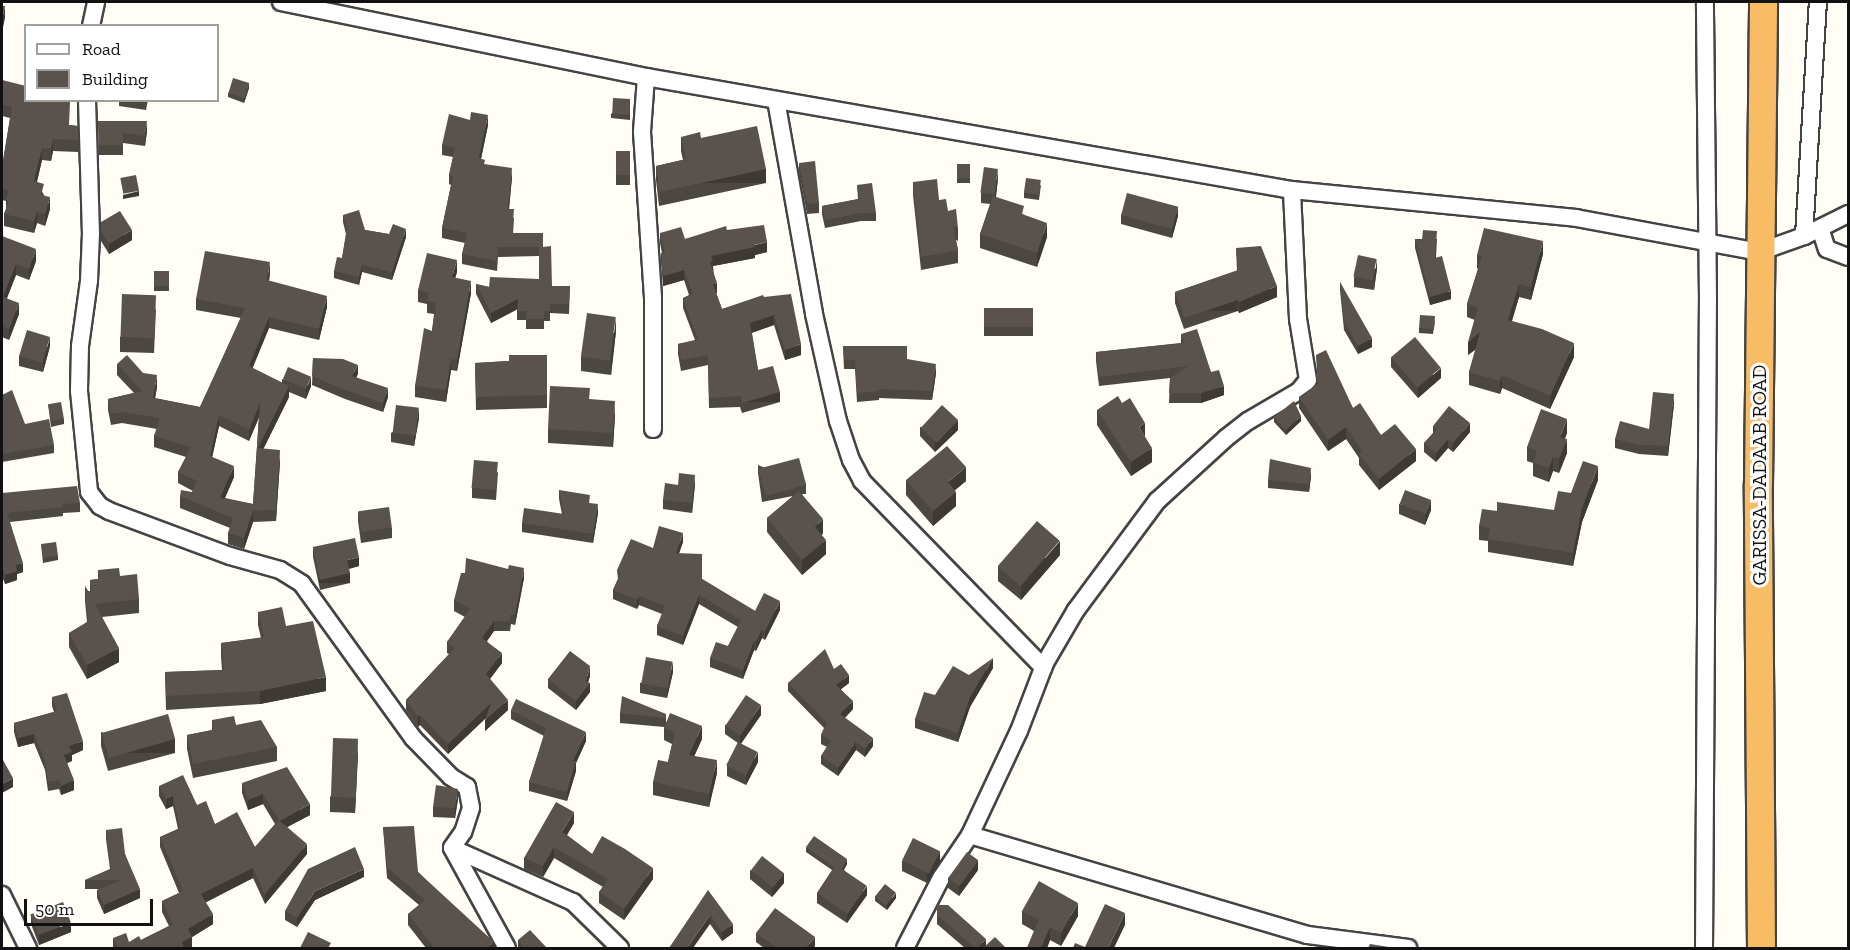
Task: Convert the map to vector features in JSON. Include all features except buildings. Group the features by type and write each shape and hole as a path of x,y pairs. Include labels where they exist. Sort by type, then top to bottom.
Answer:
{"highway":[{"name":"GARISSA-DADAAB ROAD","path":"1761,948 1758,484 1763,2"}],"street":[{"path":"91,24 96,2"},
{"path":"281,2 646,77 1292,190 1576,218 1759,252 1812,232 1848,214"},
{"path":"1704,948 1708,298 1705,2"},
{"path":"1818,2 1812,232 1827,249 1848,257"},
{"path":"646,77 642,132 653,298 653,429"},
{"path":"776,100 814,314 838,421 851,460 862,481 1043,667"},
{"path":"87,102 91,233 89,281 80,346 79,391 89,492 100,506 109,511 230,556 280,570 302,584 413,738 451,777 467,787 471,808 463,832 452,848"},
{"path":"905,948 941,878 970,835 1019,731 1043,667 1076,610 1157,501 1226,438 1248,421 1299,391 1308,380 1298,319 1292,190"},
{"path":"970,835 1308,935 1408,948"},
{"path":"452,848 507,948"},
{"path":"452,848 573,902 620,948"},
{"path":"2,895 28,948"}]}
